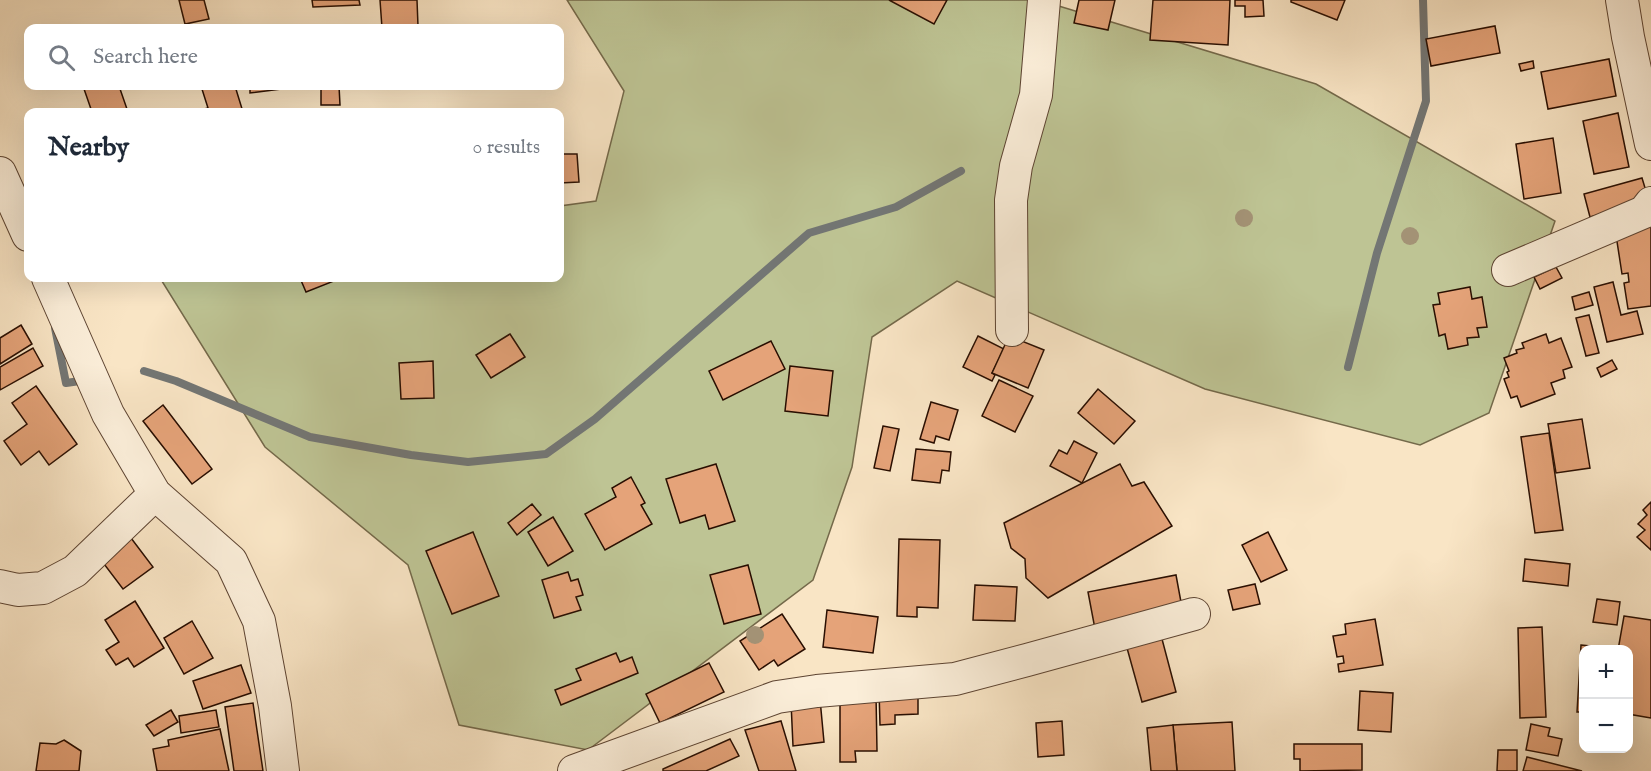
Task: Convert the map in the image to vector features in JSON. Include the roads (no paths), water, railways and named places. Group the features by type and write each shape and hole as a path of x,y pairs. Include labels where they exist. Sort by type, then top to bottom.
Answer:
{"street":[{"path":"1012,330 1011,200 1016,166 1036,94 1044,0"},
{"path":"1622,0 1651,144"},
{"path":"0,173 24,226"},
{"path":"1508,270 1644,212 1651,202"},
{"path":"50,282 108,414 155,494 231,561 259,621 275,706 283,771"},
{"path":"0,586 18,590 43,588 75,571 155,494"},
{"path":"574,771 777,697 817,691 955,679 1194,614"}],"waterway":[{"path":"1348,367 1377,253 1426,101 1423,0"},
{"path":"144,371 176,381 310,437 411,455 468,462 546,454 595,419 809,233 896,207 961,171"},
{"path":"55,328 66,383 87,380"}]}
